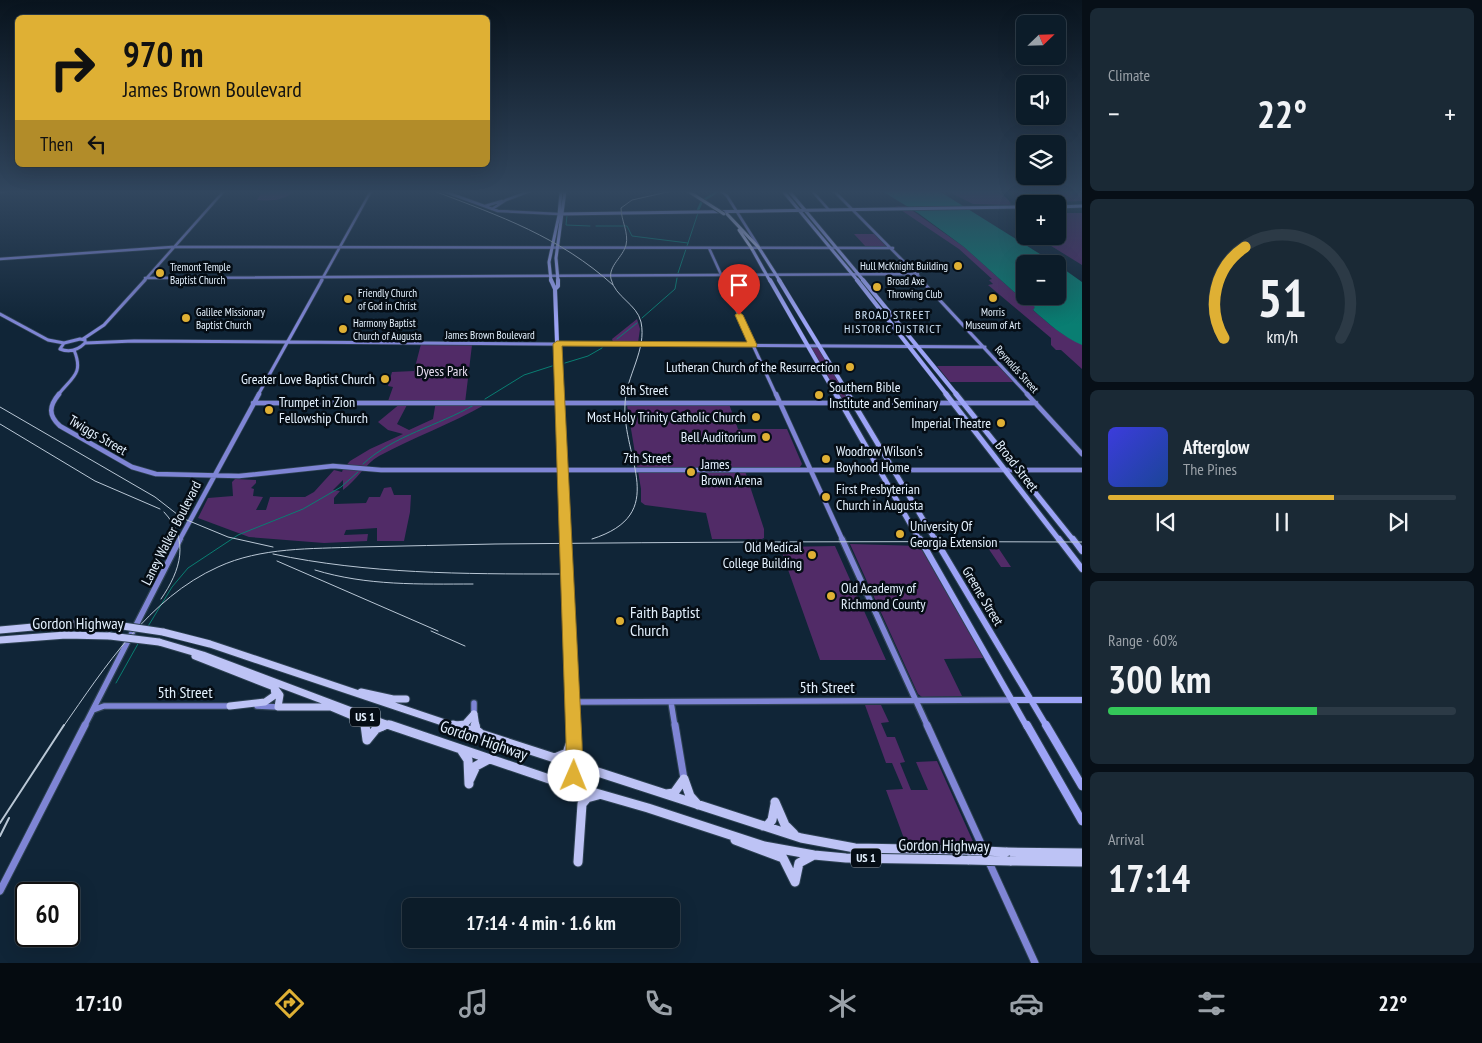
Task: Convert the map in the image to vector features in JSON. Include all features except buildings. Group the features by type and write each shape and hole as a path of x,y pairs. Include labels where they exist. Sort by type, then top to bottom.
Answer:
{"highway":[{"path":"743,236 752,249"},
{"path":"750,236 759,248"},
{"name":"Gordon Highway","path":"0,630 60,625 116,625 163,632 210,644 703,808 801,838 855,848 963,850 1008,856"},
{"name":"Gordon Highway","path":"0,640 66,635 110,636 175,646 340,707 490,759 764,846 814,855 969,860 1008,856 1082,856"},
{"path":"175,646 203,660 274,687 279,692 278,707 340,707"},
{"path":"334,686 393,699 406,699"},
{"path":"230,706 270,701 275,695 274,687"},
{"path":"317,698 364,721 367,740 376,729 388,724"},
{"path":"451,725 465,724 474,714"},
{"path":"474,714 476,730 485,736"},
{"path":"548,757 559,758 564,756 568,751 574,732"},
{"path":"458,748 467,756 469,784 476,766 490,759"},
{"path":"662,794 674,793 684,779"},
{"path":"684,779 692,799 703,808"},
{"path":"578,862 582,804 587,798 599,794"},
{"path":"760,826 767,826 772,820 775,802 788,829 801,838"},
{"path":"720,833 742,844 783,858 795,882 799,863 814,855"}],"main road":[{"path":"556,236 552,248 551,277 555,289 561,469 573,702 574,786"},
{"path":"555,289 558,286 557,248 559,236"},
{"name":"Broad Street","path":"822,236 1082,569"},
{"name":"Broad Street","path":"827,236 1082,551"},
{"name":"Greene Street","path":"759,248 820,346 1082,786"},
{"name":"Greene Street","path":"752,249 810,346 1082,821"},
{"name":"5th Street","path":"1012,700 1082,700"}],"street":[{"path":"84,341 76,339 64,343 59,348 61,350 74,350 104,325 183,236"},
{"name":"Laney Walker Boulevard","path":"0,891 189,520 346,236"},
{"name":"Greene Street","path":"752,236 759,248"},
{"name":"Reynolds Street","path":"881,236 1082,454"},
{"path":"0,259 172,248 893,248"},
{"path":"708,248 1034,960"},
{"path":"145,278 918,274"},
{"path":"0,314 48,340 64,343"},
{"name":"James Brown Boulevard","path":"84,341 985,347"},
{"name":"Twiggs Street","path":"74,350 79,362 79,369 51,406 50,416 54,423 144,472 163,475 214,476"},
{"name":"8th Street","path":"253,403 1036,403"},
{"name":"7th Street","path":"214,476 255,474 326,466 367,469 1082,470"},
{"name":"5th Street","path":"573,702 1012,700"},
{"path":"671,702 684,779"},
{"path":"474,703 474,714"},
{"name":"5th Street","path":"93,710 104,706 278,707"}],"green space":[{"path":"856,236 879,236 890,247 866,247"},
{"path":"940,236 948,236 964,247 1016,294 1016,305 1034,305 1036,307 1033,310 1050,325 1068,338 1082,344 1082,369 1061,350 1056,350 1051,345 1051,338 988,285 993,284 989,280 992,279 959,249"},
{"path":"1066,236 1082,236 1082,265 1050,245 1066,245"},
{"path":"637,319 640,329 638,343 613,342 612,339"},
{"name":"Dyess Park","path":"421,344 472,345 465,403 486,404 379,456 369,463 353,482 343,490 343,480 333,490 340,491 334,498 334,504 366,503 369,497 380,497 384,488 391,487 394,495 411,495 410,512 404,541 377,541 377,528 346,530 344,535 368,534 367,541 324,543 249,537 198,518 208,498 233,496 232,482 235,479 256,480 256,483 251,488 254,489 253,496 263,497 256,510 266,510 270,497 305,497 314,492 334,470 342,472 350,461 370,449 403,434 388,430 378,422 401,403 408,403 397,424 409,430 433,419 436,401 388,401 393,387 388,386 392,372 414,371"},
{"path":"809,346 819,346 853,402 842,402"},
{"path":"937,366 999,366 1014,382 950,382"},
{"name":"James Brown Arena","path":"729,404 738,429 787,429 802,464 800,467 744,468 764,529 764,538 762,539 712,539 706,513 645,505 641,502 641,489 627,405"},
{"path":"850,544 920,546 984,658 944,659 962,696 922,697 918,694"},
{"path":"986,545 997,546 1011,567 1001,567"},
{"path":"835,546 886,660 820,660 780,547"},
{"path":"865,705 881,705 889,722 881,723 887,737 895,737 905,762 900,763 911,790 928,790 916,762 937,761 975,846 906,844 886,790 903,789 892,763 886,763"}],"shaded area":[{"path":"949,236 1011,236 1016,239 1016,245 1026,245 1042,255 1016,255 1016,294"},
{"path":"1066,271 1082,282 1082,345 1050,325 1033,310 1035,307 1032,305 1066,305"}],"waterway":[{"path":"632,236 688,243"},
{"path":"688,243 690,236"},
{"path":"678,273 688,243"},
{"path":"642,318 675,289 677,278"},
{"path":"617,339 637,323"},
{"path":"565,363 588,356 602,348"},
{"path":"485,399 524,375 552,366"},
{"path":"363,464 375,454 402,438 474,405"},
{"path":"147,628 172,587 188,568 238,535 303,509 341,487 358,472"},
{"path":"116,683 139,642"}],"railway":[{"path":"541,236 593,268 613,285"},
{"path":"613,285 611,279 612,270 626,245 627,236"},
{"path":"592,539 616,528 630,515 636,500 637,482 626,424 625,404 626,394 641,343 641,322 635,310 613,285"},
{"path":"0,407 155,497 182,518 228,537 273,547"},
{"path":"0,424 95,481 160,509"},
{"path":"161,599 174,577 180,555 177,533 164,512"},
{"path":"63,727 95,681 130,636 171,597 193,580 218,567 234,560 269,552 322,548 495,544 1082,542"},
{"path":"273,554 344,566 380,569 451,573 559,574"},
{"path":"277,561 438,631"},
{"path":"315,570 354,579 394,583 473,584"},
{"path":"431,631 465,646"},
{"path":"0,823 64,725"},
{"path":"0,836 9,818"}],"place":[{"name":"Hull McKnight Building","path":"958,266"},
{"name":"Tremont Temple Baptist Church","path":"160,273"},
{"name":"Broad Axe Throwing Club","path":"877,287"},
{"name":"Morris Museum of Art","path":"993,298"},
{"name":"Friendly Church of God in Christ","path":"348,299"},
{"name":"Galilee Missionary Baptist Church","path":"186,318"},
{"name":"Harmony Baptist Church of Augusta","path":"343,329"},
{"name":"Lutheran Church of the Resurrection","path":"850,367"},
{"name":"Greater Love Baptist Church","path":"385,379"},
{"name":"Southern Bible Institute and Seminary","path":"819,395"},
{"name":"Trumpet in Zion Fellowship Church","path":"269,410"},
{"name":"Most Holy Trinity Catholic Church","path":"756,417"},
{"name":"Imperial Theatre","path":"1001,423"},
{"name":"Bell Auditorium","path":"766,437"},
{"name":"Woodrow Wilson's Boyhood Home","path":"826,459"},
{"name":"James Brown Arena","path":"691,472"},
{"name":"First Presbyterian Church in Augusta","path":"826,497"},
{"name":"University Of Georgia Extension","path":"900,534"},
{"name":"Old Medical College Building","path":"812,555"},
{"name":"Old Academy of Richmond County","path":"831,596"},
{"name":"Faith Baptist Church","path":"620,621"}],"district":[{"name":"BROAD STREET HISTORIC DISTRICT","path":"893,322"}],"route":[{"path":"574,776 575,756 557,344 753,345 739,315"}]}
